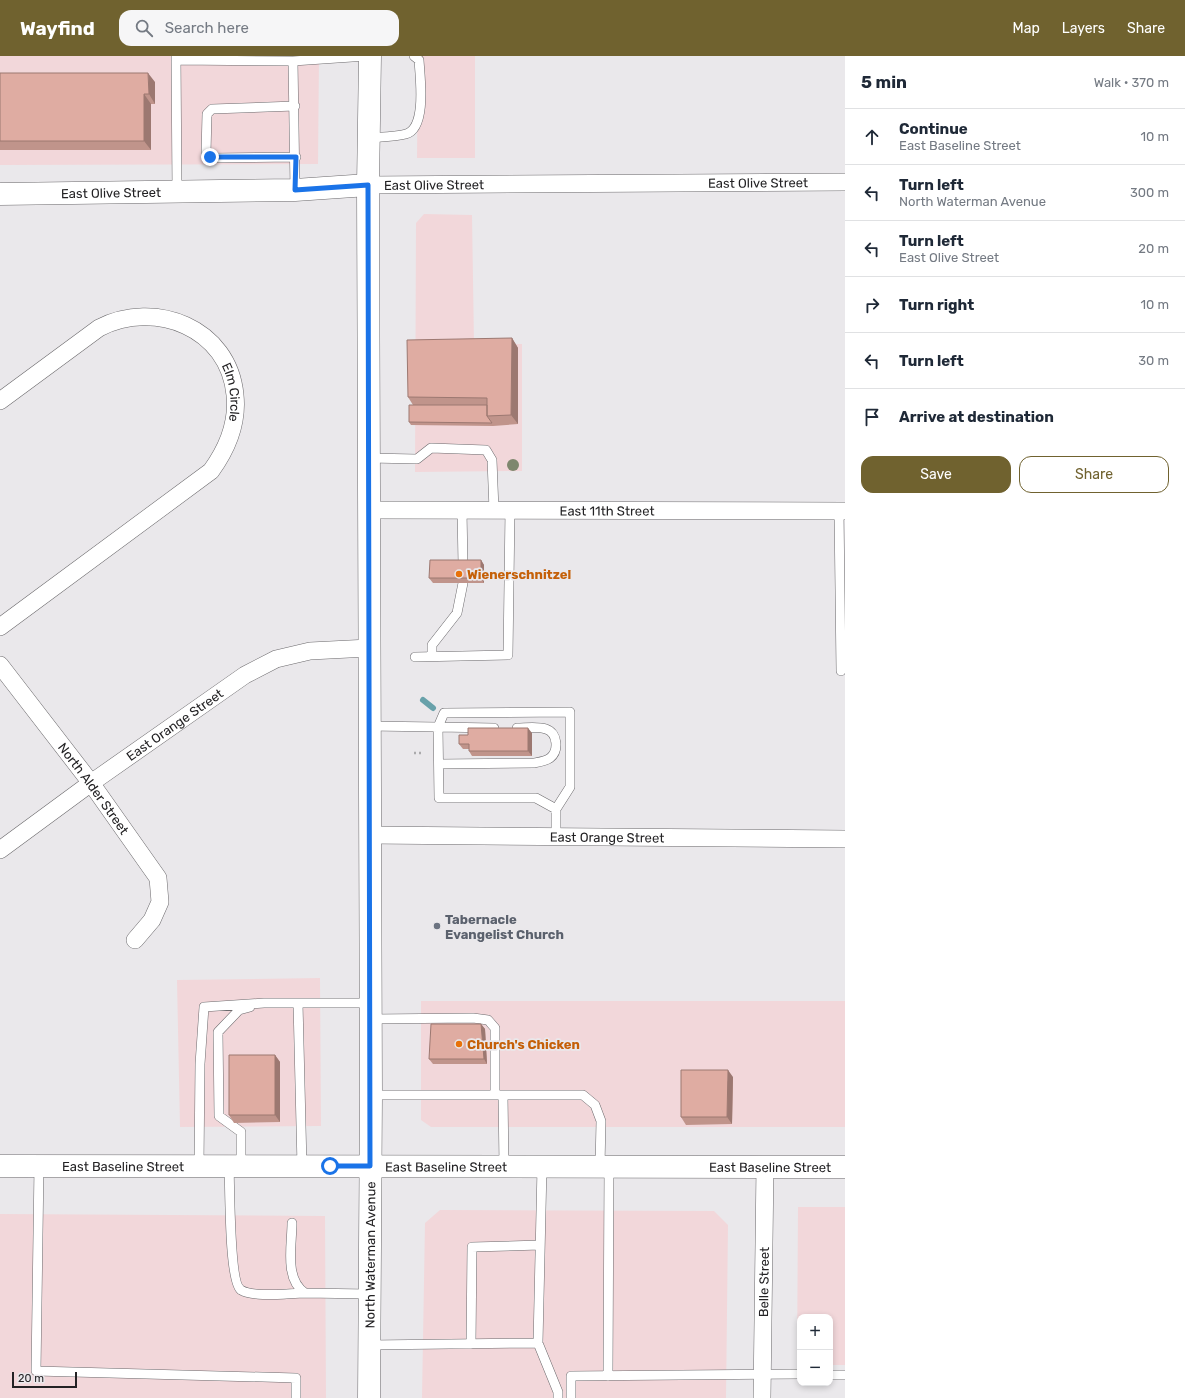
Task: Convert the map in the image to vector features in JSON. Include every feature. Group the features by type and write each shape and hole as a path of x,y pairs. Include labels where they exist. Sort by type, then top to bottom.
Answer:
{"main road":[{"name":"North Waterman Avenue","path":"369,1398 368,1294 371,1095 368,185 370,56"},
{"name":"East Olive Street","path":"0,194 295,190 368,185"},
{"name":"East Baseline Street","path":"0,1166 845,1166"}],"street":[{"name":"East Olive Street","path":"368,185 845,182"},
{"name":"Elm Circle","path":"0,401 99,328 110,323 140,317 158,317 176,321 193,329 208,340 222,357 231,376 235,395 235,414 232,432 226,447 211,472 0,627"},
{"name":"East 11th Street","path":"369,510 842,511"},
{"name":"East Orange Street","path":"0,850 91,783 245,675 276,659 310,651 369,648"},
{"name":"North Alder Street","path":"0,665 91,783 158,878 160,902 152,920 135,940"},
{"name":"East Orange Street","path":"369,835 845,839"},
{"name":"Belle Street","path":"762,1398 765,1166"}],"lane":[{"path":"177,191 176,58 257,58 293,61 367,56"},
{"path":"369,138 407,134 417,125 421,106 420,71 419,60 414,56"},
{"path":"293,61 296,157 295,190"},
{"path":"295,106 212,109 207,114 206,153 214,158 296,157"},
{"path":"369,458 416,459 431,448 486,450 492,460 502,510 508,656 415,657"},
{"path":"462,510 464,565"},
{"path":"841,670 842,511"},
{"path":"432,656 432,645 457,613 463,583"},
{"path":"556,809 536,798 439,798 438,727 444,713 570,712 570,787 556,809 556,836"},
{"path":"369,726 546,729 552,733 556,744 555,752 549,759 534,762 439,764"},
{"path":"264,1003 239,1010 218,1032 219,1116 240,1132 235,1166 233,1263 235,1281 239,1289 248,1294 305,1292 368,1294"},
{"path":"199,1166 200,1064 204,1006 264,1003 298,1003 370,1011 488,1020 494,1028 504,1166"},
{"path":"298,1003 302,1166"},
{"path":"371,1095 583,1095 595,1105 601,1121 605,1166 608,1376"},
{"path":"39,1166 36,1371 296,1378 296,1398"},
{"path":"542,1166 538,1343 558,1392 558,1398"},
{"path":"292,1223 291,1265 293,1281 298,1289 305,1292"},
{"path":"471,1344 472,1247 540,1246"},
{"path":"368,1345 538,1343"},
{"path":"571,1398 571,1376 797,1374"},
{"path":"833,1375 845,1375"}],"shaded area":[{"path":"0,56 319,56 318,164 0,165"},
{"path":"418,56 475,56 475,158 417,158"},
{"path":"424,214 472,215 474,344 522,344 522,471 415,472 416,223"},
{"path":"320,978 321,1126 180,1127 177,980"},
{"path":"421,1001 845,1001 845,1127 431,1127 421,1120"},
{"path":"798,1207 845,1207 845,1365 833,1365 833,1314 797,1314"},
{"path":"440,1210 714,1211 728,1225 726,1398 422,1398 425,1223"},
{"path":"0,1214 325,1216 326,1398 0,1398"}],"building":[{"path":"0,73 148,73 149,94 144,94 144,141 0,141"},
{"path":"512,338 511,415 487,416 487,398 408,397 407,340"},
{"path":"409,405 487,405 487,416 492,423 409,422"},
{"name":"Wienerschnitzel","path":"430,560 481,560 481,578 429,578"},
{"path":"468,728 528,728 528,751 469,751 469,744 459,744 459,735 468,735"},
{"name":"Church's Chicken","path":"431,1024 481,1024 484,1059 429,1059"},
{"path":"229,1055 275,1055 275,1115 229,1115"},
{"path":"681,1070 728,1070 727,1117 681,1117"}],"waterway":[{"path":"423,700 433,708"}],"place":[{"name":"Wienerschnitzel","path":"459,574"},
{"name":"Tabernacle Evangelist Church","path":"437,926"},
{"name":"Church's Chicken","path":"459,1044"}],"route":[{"path":"210,157 296,157 295,190 368,185 370,1166 330,1166"}]}
